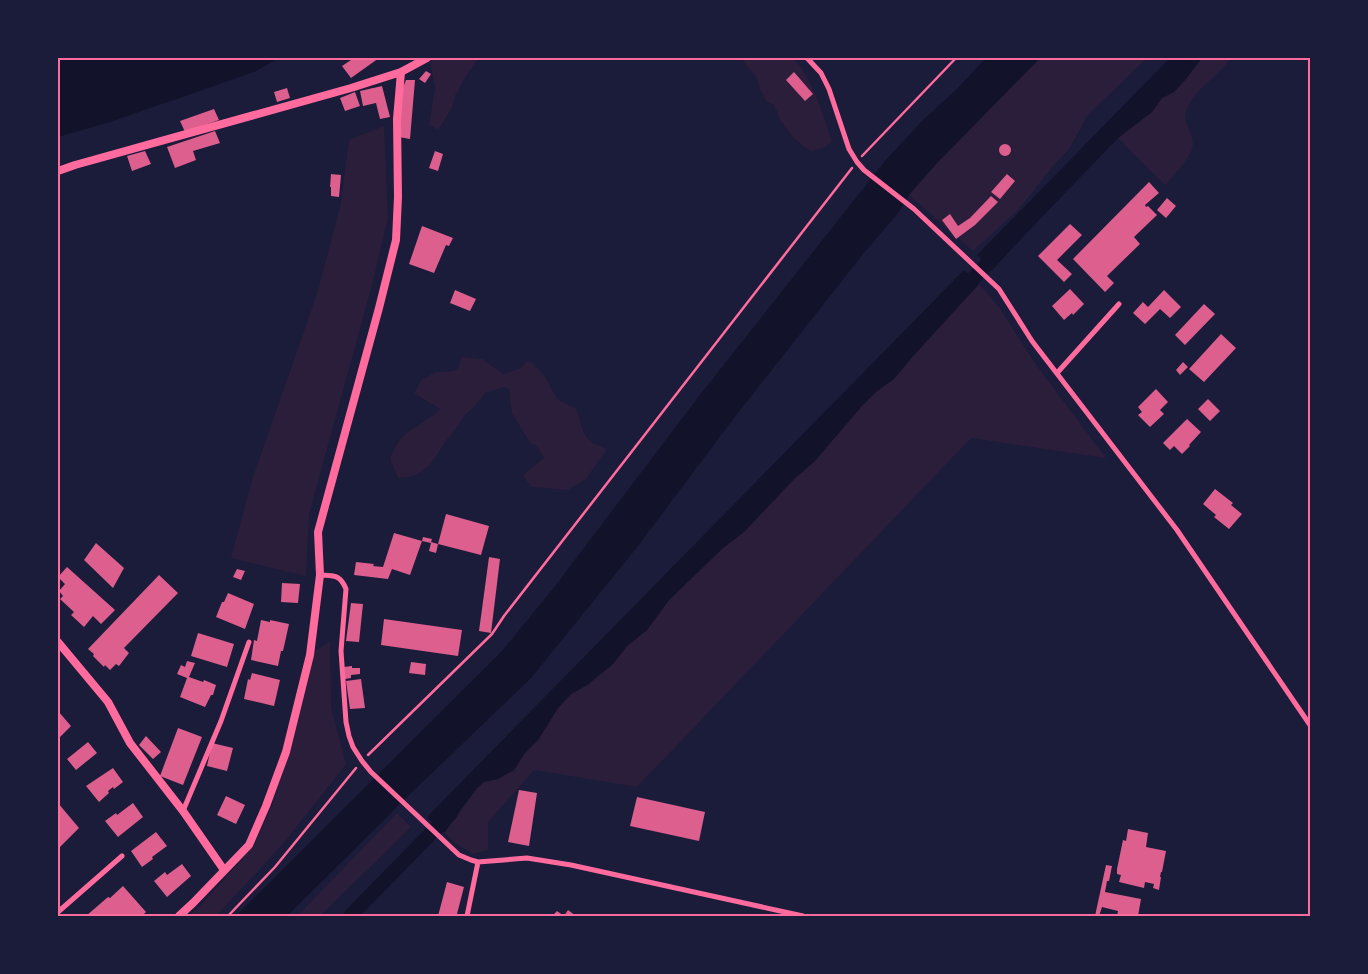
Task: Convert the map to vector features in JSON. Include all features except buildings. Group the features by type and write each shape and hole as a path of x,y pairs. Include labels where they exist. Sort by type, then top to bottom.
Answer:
{"street":[{"path":"58,171 333,94 401,72 427,58"},
{"path":"807,58 820,73 829,89 849,149 856,162 914,209 999,289 1032,341 1176,530 1310,726"},
{"path":"178,916 249,845 286,752 310,655 320,575 318,532 396,240 398,197 397,119 401,72"},
{"path":"1057,374 1120,304"},
{"path":"320,575 336,576 343,581 346,589 341,651 346,722 353,747 371,772 459,855 478,862 527,858 571,865 803,916"},
{"path":"58,642 108,702 130,743 224,870"},
{"path":"182,811 221,721 249,642"},
{"path":"58,912 122,856"},
{"path":"467,916 478,862"}],"path":[{"path":"228,916 275,867 362,761 492,634 856,162 956,58"}],"shaded area":[{"path":"58,58 279,58 254,72 110,122 58,137"},
{"path":"436,58 479,58 466,76 455,96 452,108 438,130 429,125 435,88 430,61"},
{"path":"741,58 793,58 812,87 832,141 825,147 812,151 804,147 793,137 781,121 774,105 766,101 757,78"},
{"path":"986,58 1040,58 935,165 909,195 899,212 863,254 734,418 638,546 531,678 287,916 236,916 502,651 552,590 703,391 885,161 922,121 957,89"},
{"path":"1040,58 1147,58 1088,115 1069,149 1017,211 973,251 909,195 935,165"},
{"path":"1170,58 1202,58 1174,92 1162,98 1152,112 1118,138 992,270 977,255"},
{"path":"1202,58 1231,58 1202,87 1188,107 1185,117 1192,139 1192,149 1182,166 1165,185 1118,138 1152,112 1162,98 1174,92"},
{"path":"384,126 388,218 371,289 309,514 306,576 231,558 252,480 317,294 341,203 349,140"},
{"path":"964,270 979,284 894,379 877,391 861,407 814,462 795,478 745,531 722,549 669,600 647,630 627,646 612,665 587,685 571,694 558,708 538,740 524,754 514,770 498,779 484,782 477,788 444,833 427,817"},
{"path":"979,284 999,307 1037,366 1106,458 971,438 637,787 534,770 488,822 488,850 473,854 455,843 444,833 477,788 484,782 498,779 514,770 524,754 538,740 558,708 571,694 587,685 612,665 627,646 647,630 669,600 722,549 745,531 795,478 814,462 861,407 877,391 894,379"},
{"path":"462,357 482,359 503,374 521,368 526,362 531,362 545,377 556,397 576,408 582,428 588,439 594,444 607,449 586,479 568,490 531,487 523,475 544,458 537,446 530,443 512,413 510,390 504,387 485,393 461,420 426,468 406,478 398,478 391,459 399,441 440,409 414,393 421,380 436,372 457,370"},
{"path":"330,641 331,708 346,764 283,844 216,916 189,916 253,847 273,803 294,739 315,651"},
{"path":"397,813 411,827 320,916 297,916"}],"waterway":[{"path":"960,292 999,252"},
{"path":"350,916 451,813"}]}
